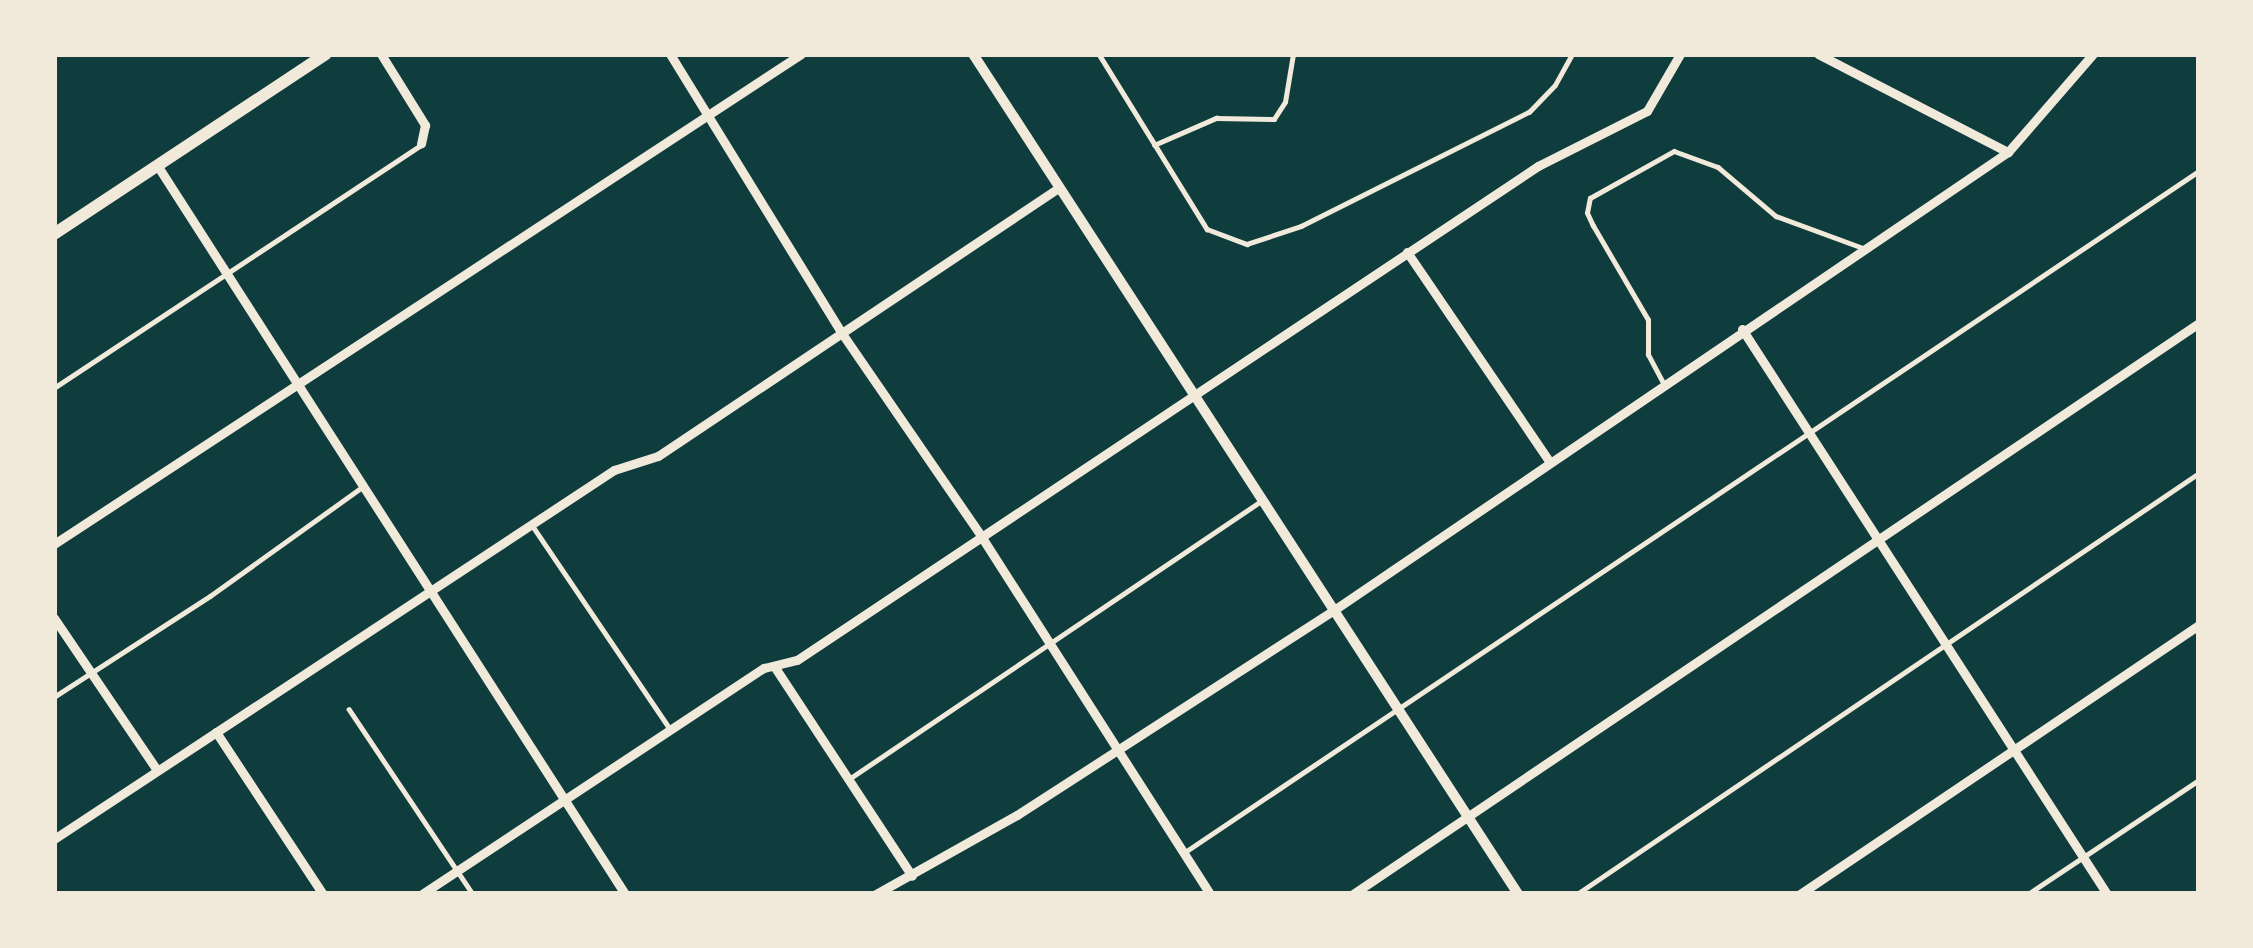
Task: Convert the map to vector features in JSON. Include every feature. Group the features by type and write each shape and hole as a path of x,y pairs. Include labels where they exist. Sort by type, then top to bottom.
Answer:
{"main road":[{"path":"54,234 326,54"}],"street":[{"path":"381,54 424,125 421,144"},
{"path":"670,54 841,332 981,536 1210,894"},
{"path":"54,544 801,54"},
{"path":"973,54 1518,894"},
{"path":"422,894 774,666 797,660 1571,145 1652,107 1680,54"},
{"path":"1818,54 2008,152"},
{"path":"876,894 1000,826 1334,610 2008,152 2091,57"},
{"path":"157,165 625,894"},
{"path":"54,839 614,470 658,456 1059,188"},
{"path":"1407,252 1549,460"},
{"path":"1353,894 2199,323"},
{"path":"1742,329 2107,894"},
{"path":"54,618 157,770"},
{"path":"1800,894 2199,625"},
{"path":"774,666 912,876"},
{"path":"216,732 323,894"}],"lane":[{"path":"1099,54 1207,229 1235,243 1259,242 1529,112 1555,85 1573,54"},
{"path":"1154,145 1216,118 1274,119 1285,102 1293,54"},
{"path":"2076,54 2091,57"},
{"path":"54,388 421,144"},
{"path":"1663,383 1648,355 1648,320 1587,213 1591,198 1674,151 1718,167 1776,217 1863,248"},
{"path":"1185,852 2199,171"},
{"path":"1576,894 2199,473"},
{"path":"54,697 363,486"},
{"path":"849,779 1263,500"},
{"path":"532,525 673,733"},
{"path":"349,709 473,894"},
{"path":"2028,894 2199,780"}]}
